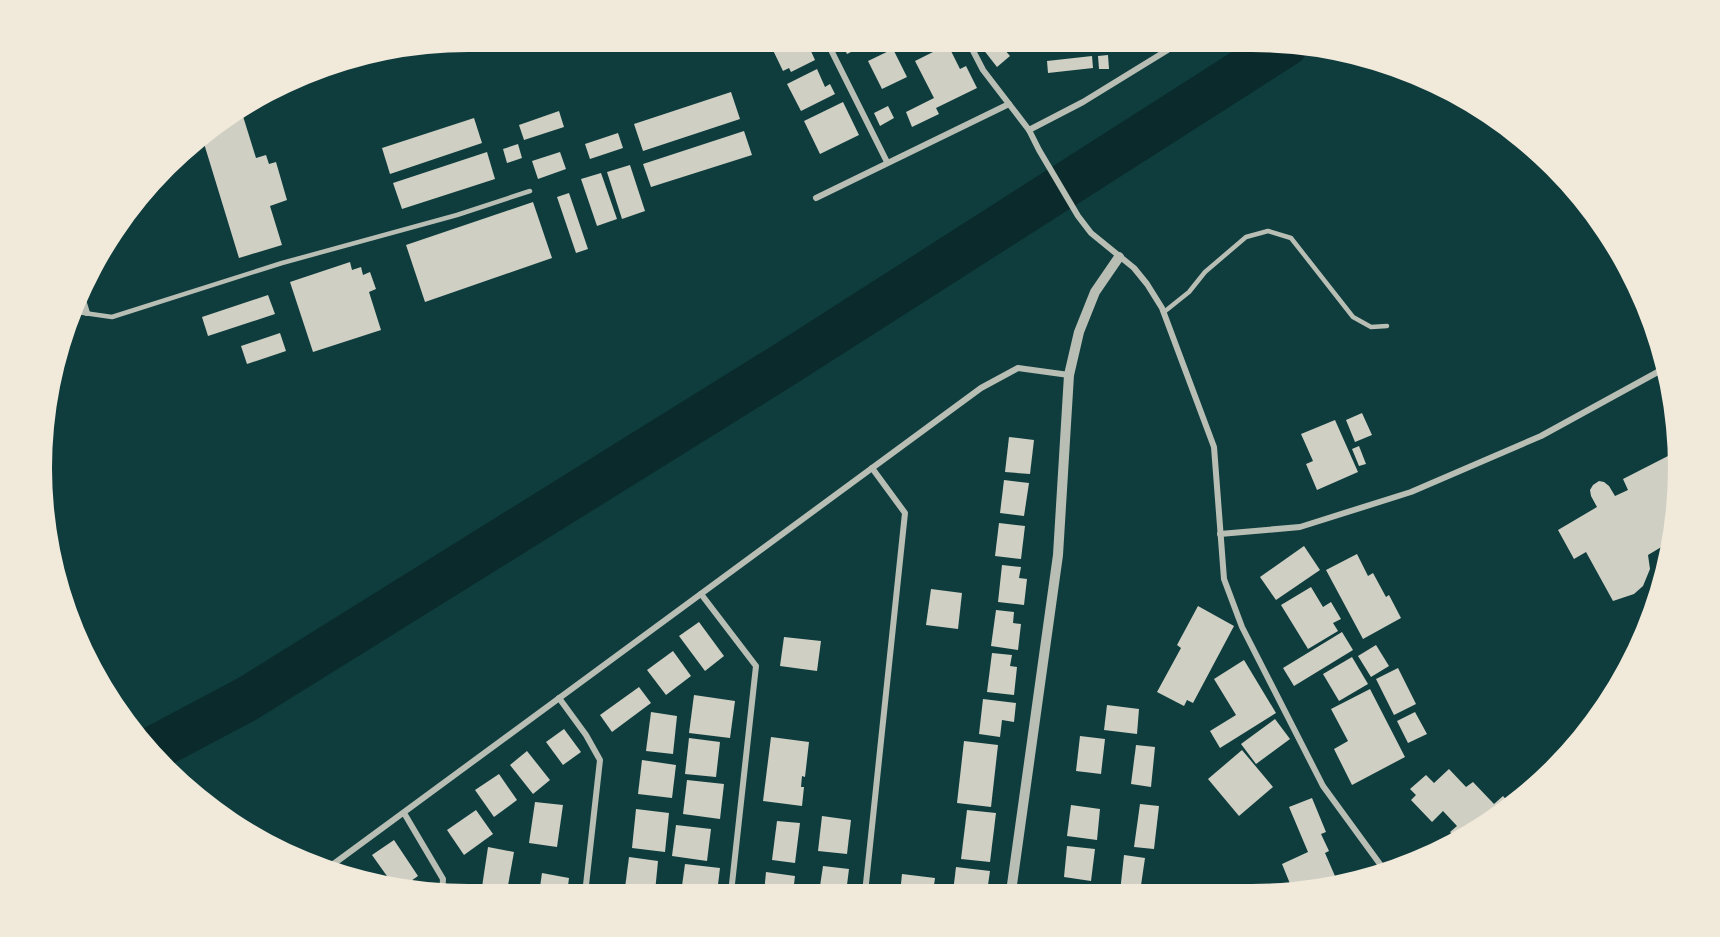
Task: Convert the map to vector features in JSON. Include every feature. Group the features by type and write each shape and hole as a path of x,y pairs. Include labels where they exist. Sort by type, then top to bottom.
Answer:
{"street":[{"path":"832,52 887,162"},
{"path":"974,52 983,70 1029,130 1078,216 1091,233 1134,268 1164,312 1214,447 1224,579 1242,627 1323,786 1380,863"},
{"path":"1029,130 1083,102 1164,52"},
{"path":"816,198 1008,104"},
{"path":"1012,884 1058,555 1069,375 1079,332 1095,292 1119,257"},
{"path":"85,307 87,313"},
{"path":"336,862 981,388 1018,368 1069,375"},
{"path":"1220,534 1300,527 1411,492 1541,436 1656,373"},
{"path":"867,884 906,513 872,468"},
{"path":"701,594 756,666 732,884"},
{"path":"559,698 586,735 600,760 586,884"},
{"path":"404,813 443,879 442,884"}],"lane":[{"path":"83,313 112,316 282,263 457,215 530,191"},
{"path":"1164,312 1189,292 1205,272 1246,237 1268,231 1291,238 1353,317 1371,327 1387,326"}],"building":[{"path":"774,52 811,52 815,60 791,72 789,68 783,71"},
{"path":"887,52 894,52 907,77 882,89 868,61"},
{"path":"933,52 952,52 960,69 966,66 977,88 936,108 939,114 912,127 906,112 934,98 915,61"},
{"path":"985,52 1007,52 1010,56 997,67"},
{"path":"1108,55 1109,69 1099,69 1098,56"},
{"path":"1092,56 1093,68 1048,73 1047,61"},
{"path":"817,69 825,87 830,84 835,94 801,111 787,84"},
{"path":"731,92 740,119 643,151 634,124"},
{"path":"843,102 859,135 820,154 804,121"},
{"path":"888,106 894,118 880,126 874,113"},
{"path":"559,111 564,127 524,140 519,125"},
{"path":"474,118 482,143 390,174 382,148"},
{"path":"244,119 256,158 266,155 269,164 276,162 287,200 270,206 282,245 239,258 205,147"},
{"path":"744,131 752,155 651,187 643,164"},
{"path":"618,133 623,148 590,159 585,144"},
{"path":"518,144 522,158 507,163 503,149"},
{"path":"487,152 495,179 402,209 393,183"},
{"path":"560,152 566,169 538,179 532,161"},
{"path":"630,165 645,211 622,219 607,172"},
{"path":"601,173 617,219 597,226 581,179"},
{"path":"569,193 588,249 576,253 557,197"},
{"path":"533,202 552,258 425,302 406,245"},
{"path":"350,262 352,270 361,267 363,275 370,272 376,289 369,292 381,330 313,352 290,282"},
{"path":"268,295 275,314 208,336 202,317"},
{"path":"280,333 286,351 247,364 241,346"},
{"path":"1362,413 1372,435 1355,442 1346,420"},
{"path":"1335,420 1358,472 1317,490 1306,464 1313,461 1301,434"},
{"path":"1009,437 1034,440 1030,474 1005,472"},
{"path":"1359,446 1366,464 1359,466 1352,449"},
{"path":"1668,456 1667,496 1660,548 1648,555 1650,569 1643,586 1634,594 1613,601 1586,552 1574,559 1558,530 1597,507 1591,496 1590,490 1593,485 1599,481 1604,482 1615,496 1628,490 1623,479"},
{"path":"1004,480 1029,483 1024,516 1000,513"},
{"path":"999,523 1025,526 1021,559 995,556"},
{"path":"1304,546 1320,570 1276,600 1260,577"},
{"path":"1357,554 1368,576 1373,573 1386,597 1389,595 1401,618 1363,639 1326,570"},
{"path":"1002,565 1021,567 1019,578 1027,579 1024,605 998,602"},
{"path":"1311,587 1323,607 1331,602 1341,619 1333,623 1338,631 1308,649 1281,605"},
{"path":"931,589 962,593 958,629 926,625"},
{"path":"1198,606 1234,626 1193,703 1187,700 1184,706 1157,692 1181,648 1177,645"},
{"path":"996,610 1014,612 1013,623 1021,624 1018,650 991,646"},
{"path":"699,622 724,656 705,671 679,636"},
{"path":"1342,632 1353,650 1294,686 1283,668"},
{"path":"784,637 821,641 817,671 780,666"},
{"path":"1376,645 1389,666 1371,677 1358,656"},
{"path":"673,651 691,676 666,695 647,670"},
{"path":"992,653 1012,655 1010,666 1017,667 1014,695 987,692"},
{"path":"1352,657 1368,684 1339,701 1323,674"},
{"path":"1244,660 1276,713 1220,748 1210,731 1236,715 1214,679"},
{"path":"1398,668 1416,704 1394,715 1376,679"},
{"path":"639,687 651,703 612,732 600,715"},
{"path":"1370,689 1405,757 1352,785 1334,749 1348,741 1331,709"},
{"path":"694,695 735,701 730,738 689,733"},
{"path":"983,699 1016,703 1014,722 1002,720 1000,737 979,734"},
{"path":"1107,705 1139,709 1137,734 1104,730"},
{"path":"651,712 677,716 673,754 646,751"},
{"path":"1415,712 1427,734 1408,743 1397,721"},
{"path":"1275,719 1290,739 1256,764 1241,744"},
{"path":"564,729 581,752 563,765 546,742"},
{"path":"1080,736 1105,739 1101,774 1076,771"},
{"path":"771,737 809,742 805,777 802,776 801,787 804,787 802,806 763,801"},
{"path":"689,738 720,742 716,777 685,774"},
{"path":"964,741 998,745 991,807 957,803"},
{"path":"1136,745 1155,747 1151,787 1131,784"},
{"path":"1242,750 1273,787 1239,816 1208,779"},
{"path":"527,751 550,780 533,794 510,765"},
{"path":"642,760 676,765 672,798 638,794"},
{"path":"1449,769 1466,787 1473,782 1494,804 1503,796 1505,799 1451,834 1450,832 1457,826 1443,811 1432,822 1411,800 1416,795 1410,789 1426,775 1434,783"},
{"path":"499,774 517,800 494,817 475,790"},
{"path":"687,780 724,784 720,819 683,814"},
{"path":"1312,798 1326,832 1321,834 1329,851 1325,853 1335,876 1290,883 1282,864 1308,852 1289,807"},
{"path":"535,802 563,805 557,847 529,843"},
{"path":"1140,804 1159,806 1154,849 1134,847"},
{"path":"1071,805 1100,809 1097,840 1067,836"},
{"path":"636,809 669,813 665,852 632,848"},
{"path":"476,810 493,834 464,855 447,830"},
{"path":"967,810 996,813 990,862 961,859"},
{"path":"822,816 851,820 847,854 818,851"},
{"path":"777,821 800,823 795,863 772,860"},
{"path":"676,825 711,829 707,861 672,856"},
{"path":"394,840 418,876 411,881 388,877 372,855"},
{"path":"1067,846 1095,849 1091,881 1064,877"},
{"path":"488,847 514,852 508,884 482,884"},
{"path":"1124,855 1145,858 1141,884 1121,884"},
{"path":"629,857 658,861 656,884 626,884"},
{"path":"685,864 720,868 718,884 682,884"},
{"path":"823,866 849,869 847,884 820,884"},
{"path":"956,867 990,871 988,884 954,884"},
{"path":"766,872 795,876 794,884 765,884"},
{"path":"542,873 569,878 568,884 540,884"},
{"path":"902,874 935,878 934,884 901,884"}],"waterway":[{"path":"159,746 247,699 779,368 1272,53"}]}
